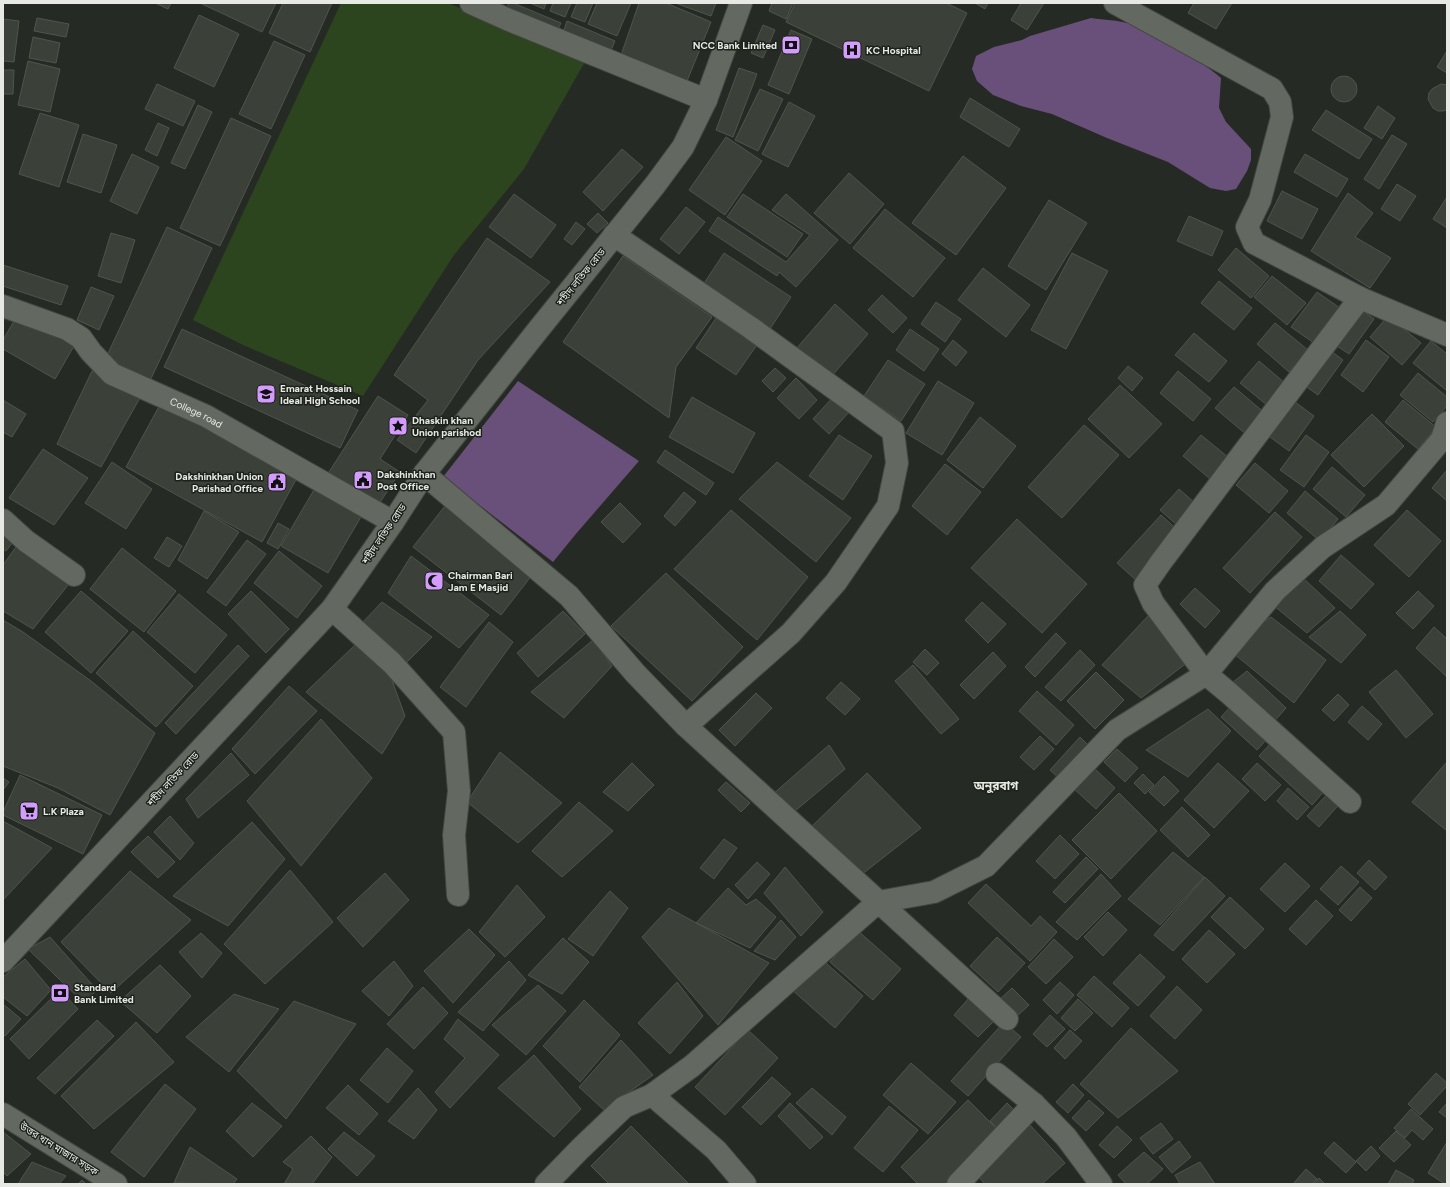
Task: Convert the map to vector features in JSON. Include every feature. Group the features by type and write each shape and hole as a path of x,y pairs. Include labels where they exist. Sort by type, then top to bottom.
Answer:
{"street":[{"path":"471,3 509,20 706,100"},
{"name":"শহীদ লতিফ রোড","path":"3,961 332,609 393,522 424,474 684,147 706,100 741,3"},
{"path":"1115,3 1272,89 1280,102 1282,117 1260,200 1247,227 1254,243 1360,298 1447,335"},
{"path":"614,236 751,328 893,432 896,464 888,506 836,582 791,633 686,726"},
{"path":"1350,802 1206,674 1153,603 1145,585 1360,298"},
{"name":"College road","path":"3,306 67,329 81,338 91,352 112,374 206,416 393,522"},
{"path":"546,1184 624,1107 652,1095 692,1066 878,902 934,892 986,866 1117,730 1206,674 1275,591 1323,547 1386,505 1442,439 1447,423"},
{"path":"424,474 569,596 635,673 686,726 1007,1018"},
{"path":"3,520 26,541 74,575"},
{"path":"332,609 392,663 454,732 459,792 454,835 458,895"},
{"path":"997,1074 1034,1104 1066,1137 1101,1184"},
{"path":"652,1095 716,1150 745,1184"},
{"path":"958,1184 1034,1104"},
{"name":"উত্তর খান মাজার সড়ক","path":"3,1114 116,1184"}],"green space":[{"path":"341,3 448,3 586,60 524,169 454,255 363,396 243,345 193,320"}],"shaded area":[{"path":"1091,18 1131,24 1141,28 1178,47 1221,78 1219,108 1226,122 1251,149 1251,160 1247,171 1236,189 1226,191 1210,188 1168,162 1052,114 1021,106 993,95 977,81 972,69 976,56 994,47 1022,40 1030,36"},
{"path":"518,381 639,461 553,562 443,477"}],"building":[{"path":"155,3 171,3 168,9"},
{"path":"200,3 276,3 262,32"},
{"path":"283,3 332,3 310,52 269,33"},
{"path":"509,3 513,3 561,23 558,29 507,7"},
{"path":"530,3 546,3 544,9"},
{"path":"553,3 571,3 565,17 550,11"},
{"path":"577,3 593,3 585,22 571,17"},
{"path":"597,3 631,3 617,36 588,24"},
{"path":"639,3 666,3 711,22 685,86 620,58"},
{"path":"675,3 716,3 711,16"},
{"path":"772,3 793,3 786,19 769,11"},
{"path":"795,3 946,3 967,13 929,91 786,22"},
{"path":"975,3 988,3 985,9"},
{"path":"1021,3 1044,3 1027,30 1011,20"},
{"path":"1194,3 1232,3 1216,29 1188,13"},
{"path":"199,15 239,34 214,87 174,68"},
{"path":"37,18 69,24 66,37 34,31"},
{"path":"3,19 19,21 14,62 3,61"},
{"path":"567,21 615,41 610,53 563,33"},
{"path":"763,25 775,30 763,58 751,53"},
{"path":"791,30 812,39 789,94 768,85"},
{"path":"33,37 60,43 56,63 29,58"},
{"path":"274,41 305,55 271,129 239,114"},
{"path":"1447,51 1447,73 1437,67"},
{"path":"28,61 60,69 50,112 18,105"},
{"path":"739,68 757,74 733,137 716,130"},
{"path":"3,70 14,70 13,94 3,94"},
{"path":"1344,76 1354,79 1357,89 1354,99 1344,102 1334,99 1331,89 1334,79"},
{"path":"157,84 195,101 183,126 145,109"},
{"path":"1441,84 1447,85 1447,110 1438,111 1433,108 1428,99 1429,93 1432,89"},
{"path":"760,89 783,99 758,151 735,140"},
{"path":"970,98 1020,129 1009,147 960,117"},
{"path":"789,102 815,116 788,167 762,154"},
{"path":"198,105 212,112 185,169 171,163"},
{"path":"1378,106 1395,118 1382,139 1364,128"},
{"path":"1326,110 1372,139 1359,159 1312,130"},
{"path":"40,113 79,125 59,187 19,174"},
{"path":"231,118 271,136 220,246 180,228"},
{"path":"158,123 169,128 157,156 145,150"},
{"path":"83,134 117,145 101,193 67,182"},
{"path":"1392,135 1407,144 1379,189 1364,179"},
{"path":"726,137 762,161 725,215 689,190"},
{"path":"622,149 643,167 603,211 583,192"},
{"path":"132,154 159,167 137,214 110,201"},
{"path":"1305,154 1348,179 1337,197 1294,172"},
{"path":"963,156 1006,188 956,255 912,223"},
{"path":"849,173 884,204 850,244 814,213"},
{"path":"1397,184 1416,196 1400,221 1381,209"},
{"path":"1282,191 1318,209 1302,239 1267,221"},
{"path":"1348,193 1373,213 1355,237 1391,258 1370,288 1311,251"},
{"path":"514,194 556,225 531,258 489,227"},
{"path":"743,194 803,234 787,257 727,217"},
{"path":"786,194 838,240 796,287 779,272 777,276 709,231 718,217 786,262 810,235 772,210"},
{"path":"1447,197 1447,228 1433,219"},
{"path":"1049,200 1087,223 1046,290 1008,266"},
{"path":"686,207 705,222 679,254 660,239"},
{"path":"885,209 945,258 913,297 853,248"},
{"path":"598,213 608,223 597,233 587,224"},
{"path":"1189,216 1223,231 1212,256 1177,241"},
{"path":"576,222 585,229 572,245 564,239"},
{"path":"167,227 212,248 149,383 104,362"},
{"path":"111,233 135,240 121,283 98,276"},
{"path":"487,238 550,282 478,360 416,453 397,440 428,400 394,375"},
{"path":"1236,248 1269,276 1251,298 1218,270"},
{"path":"724,253 791,297 766,335 699,291"},
{"path":"1072,253 1108,271 1066,349 1031,330"},
{"path":"623,256 712,317 676,367 669,418 563,342"},
{"path":"3,265 68,286 61,305 3,286"},
{"path":"983,268 1030,305 1006,337 958,300"},
{"path":"1272,276 1306,303 1287,325 1254,297"},
{"path":"1219,281 1252,308 1234,330 1201,303"},
{"path":"91,287 114,296 99,330 77,320"},
{"path":"1317,292 1340,308 1314,343 1291,327"},
{"path":"882,295 907,318 893,333 868,310"},
{"path":"936,302 961,319 945,342 921,324"},
{"path":"1351,303 1374,319 1349,354 1325,338"},
{"path":"835,304 868,334 830,378 796,349"},
{"path":"18,314 74,346 55,379 3,349 3,340"},
{"path":"718,315 759,342 736,375 696,348"},
{"path":"1388,316 1421,343 1402,365 1370,337"},
{"path":"1275,323 1308,350 1289,372 1257,344"},
{"path":"182,329 358,410 340,448 164,367"},
{"path":"910,329 939,349 924,371 896,350"},
{"path":"1194,333 1227,361 1209,382 1175,355"},
{"path":"953,340 967,352 956,366 942,354"},
{"path":"1366,340 1389,357 1363,392 1341,375"},
{"path":"1431,341 1447,354 1446,390 1413,363"},
{"path":"1320,343 1343,360 1318,395 1294,378"},
{"path":"888,360 925,384 901,421 864,396"},
{"path":"1259,361 1292,389 1273,410 1240,383"},
{"path":"1128,366 1143,378 1132,391 1118,378"},
{"path":"775,368 786,378 773,392 762,381"},
{"path":"92,371 141,396 101,467 57,444"},
{"path":"1178,371 1211,399 1193,421 1160,393"},
{"path":"1418,373 1447,397 1447,406 1433,422 1400,395"},
{"path":"796,378 817,400 799,419 777,398"},
{"path":"938,381 974,403 942,455 906,433"},
{"path":"1120,385 1162,424 1129,458 1088,419"},
{"path":"1234,387 1266,414 1248,436 1215,408"},
{"path":"378,396 408,415 380,459 400,472 377,507 327,475"},
{"path":"834,396 850,411 829,434 813,419"},
{"path":"692,397 755,433 733,473 669,437"},
{"path":"1291,399 1314,416 1289,451 1266,434"},
{"path":"3,400 26,414 12,437 3,432"},
{"path":"1403,400 1436,427 1418,449 1385,422"},
{"path":"162,401 298,476 262,542 126,467"},
{"path":"1372,414 1404,446 1364,487 1331,455"},
{"path":"980,417 1016,446 983,488 947,460"},
{"path":"1084,425 1119,455 1062,518 1028,487"},
{"path":"839,435 872,456 843,500 809,476"},
{"path":"1201,435 1234,462 1216,484 1183,456"},
{"path":"1306,435 1329,452 1304,487 1280,470"},
{"path":"43,449 88,478 54,525 9,498"},
{"path":"665,450 714,483 706,495 657,462"},
{"path":"112,462 152,489 126,529 85,503"},
{"path":"777,462 851,518 816,562 739,499"},
{"path":"1255,463 1288,491 1269,513 1236,485"},
{"path":"945,464 981,492 947,535 912,506"},
{"path":"1332,467 1365,495 1346,517 1313,489"},
{"path":"1447,470 1447,501 1432,488"},
{"path":"318,483 365,510 328,573 281,546"},
{"path":"1179,489 1196,504 1177,525 1160,510"},
{"path":"1305,491 1338,519 1320,541 1287,513"},
{"path":"684,492 696,502 675,526 664,516"},
{"path":"448,502 536,570 501,615 413,547"},
{"path":"620,503 641,524 623,543 601,522"},
{"path":"731,510 808,577 757,640 674,569"},
{"path":"1407,510 1441,541 1409,577 1374,545"},
{"path":"204,511 239,532 207,579 178,560"},
{"path":"1275,512 1302,537 1250,593 1223,568"},
{"path":"1161,515 1181,533 1137,581 1117,563"},
{"path":"1017,519 1087,584 1042,633 971,568"},
{"path":"278,523 289,529 278,549 267,543"},
{"path":"3,534 13,542 6,551 3,549"},
{"path":"167,537 182,546 169,567 154,558"},
{"path":"21,540 72,580 33,629 3,611 3,565"},
{"path":"247,540 266,554 226,606 207,592"},
{"path":"122,548 176,591 144,632 90,589"},
{"path":"279,551 322,586 297,618 254,583"},
{"path":"1341,555 1374,584 1351,609 1319,581"},
{"path":"411,556 489,615 459,648 388,593"},
{"path":"666,573 743,647 692,701 611,626"},
{"path":"1303,578 1335,608 1307,633 1273,605"},
{"path":"1195,588 1220,611 1205,628 1180,604"},
{"path":"81,591 128,631 91,673 45,632"},
{"path":"251,591 289,629 266,653 228,614"},
{"path":"1418,591 1434,606 1413,629 1396,613"},
{"path":"179,594 227,635 195,673 147,632"},
{"path":"382,602 432,637 406,663 361,624"},
{"path":"982,602 1006,624 988,643 965,620"},
{"path":"563,611 585,634 538,677 517,653"},
{"path":"1340,611 1366,635 1341,663 1309,637"},
{"path":"1148,616 1193,658 1141,698 1102,665"},
{"path":"1271,617 1326,660 1294,703 1227,648"},
{"path":"3,620 23,632 91,681 155,733 110,815 58,788 3,766"},
{"path":"489,622 513,642 466,707 440,687"},
{"path":"1434,627 1447,639 1446,676 1416,648"},
{"path":"133,631 193,686 156,727 96,673"},
{"path":"1056,633 1066,643 1035,677 1025,667"},
{"path":"593,640 612,666 564,718 531,692"},
{"path":"357,643 389,672 405,716 382,754 306,692"},
{"path":"238,645 249,656 176,734 165,723"},
{"path":"925,649 939,663 927,675 913,662"},
{"path":"1080,650 1095,665 1061,701 1045,687"},
{"path":"993,652 1006,666 974,699 960,685"},
{"path":"913,665 959,719 941,734 895,681"},
{"path":"1396,670 1433,714 1406,738 1369,692"},
{"path":"1247,671 1286,708 1271,725 1227,687"},
{"path":"1096,672 1124,700 1095,729 1067,701"},
{"path":"841,682 860,699 845,715 826,698"},
{"path":"289,686 317,711 255,774 232,749"},
{"path":"1037,691 1074,725 1056,745 1019,711"},
{"path":"756,693 772,708 735,746 719,730"},
{"path":"1338,694 1349,705 1334,721 1322,710"},
{"path":"1233,704 1269,737 1257,750 1221,717"},
{"path":"1362,706 1382,724 1368,740 1348,722"},
{"path":"1208,709 1231,731 1188,777 1146,750"},
{"path":"321,719 372,778 301,866 247,801"},
{"path":"1040,736 1054,749 1034,770 1020,757"},
{"path":"1080,737 1090,747 1061,780 1050,770"},
{"path":"1273,741 1326,789 1312,805 1259,756"},
{"path":"829,745 845,769 795,811 772,795"},
{"path":"1117,749 1138,768 1125,782 1104,762"},
{"path":"500,752 562,803 518,843 467,802"},
{"path":"231,753 249,775 198,818 186,799"},
{"path":"632,763 654,785 628,811 603,792"},
{"path":"1218,763 1249,791 1214,828 1184,800"},
{"path":"1257,763 1281,785 1265,801 1242,779"},
{"path":"1446,763 1447,764 1447,831 1412,802"},
{"path":"1093,767 1115,788 1096,809 1073,788"},
{"path":"867,773 921,828 861,875 807,831"},
{"path":"1143,774 1154,785 1145,794 1134,783"},
{"path":"20,775 102,815 83,854 3,815"},
{"path":"1164,776 1179,791 1164,806 1149,792"},
{"path":"3,778 9,782 3,790"},
{"path":"726,782 750,803 741,812 718,790"},
{"path":"1288,788 1309,807 1297,820 1277,801"},
{"path":"1331,790 1342,801 1319,827 1307,816"},
{"path":"1119,793 1157,831 1111,879 1072,840"},
{"path":"579,802 613,831 562,877 532,851"},
{"path":"1182,807 1210,835 1188,857 1160,830"},
{"path":"170,816 194,843 180,860 154,832"},
{"path":"3,821 52,848 3,900"},
{"path":"252,822 285,859 228,926 173,896"},
{"path":"1060,835 1079,854 1055,879 1036,861"},
{"path":"148,836 175,862 158,878 131,852"},
{"path":"724,839 737,848 714,879 700,868"},
{"path":"1173,852 1204,877 1160,925 1128,899"},
{"path":"1086,857 1098,869 1065,903 1053,892"},
{"path":"1369,860 1387,877 1375,890 1357,873"},
{"path":"757,862 770,874 748,899 735,885"},
{"path":"1285,863 1310,886 1285,912 1260,889"},
{"path":"1341,866 1359,882 1338,905 1320,889"},
{"path":"785,867 823,912 801,936 764,893"},
{"path":"290,870 333,922 265,984 224,944"},
{"path":"130,871 191,920 111,993 61,942"},
{"path":"385,873 409,900 363,947 337,918"},
{"path":"1101,874 1121,896 1077,940 1056,922"},
{"path":"1205,877 1225,896 1173,951 1154,935"},
{"path":"986,884 1031,926 1040,916 1057,932 1030,961 968,903"},
{"path":"517,885 545,917 505,957 479,932"},
{"path":"1360,887 1372,898 1351,921 1339,910"},
{"path":"728,888 746,905 756,899 776,917 750,948 696,923"},
{"path":"610,891 628,908 593,956 568,939"},
{"path":"1230,897 1264,929 1245,949 1211,917"},
{"path":"1316,900 1333,916 1306,945 1289,929"},
{"path":"669,908 769,963 718,1025 642,937"},
{"path":"1108,912 1127,930 1103,956 1084,937"},
{"path":"781,920 796,937 775,960 754,951"},
{"path":"469,929 495,955 453,1003 424,971"},
{"path":"857,930 901,969 873,1000 830,962"},
{"path":"1209,930 1235,954 1207,983 1182,959"},
{"path":"201,933 222,953 202,978 179,952"},
{"path":"50,937 97,990 84,1003 28,949"},
{"path":"997,937 1025,963 998,992 970,966"},
{"path":"563,938 589,962 562,994 528,975"},
{"path":"1054,939 1073,957 1046,984 1028,967"},
{"path":"1140,954 1165,977 1138,1006 1113,983"},
{"path":"819,957 863,996 835,1028 791,989"},
{"path":"25,959 51,990 27,1016 3,997 3,977"},
{"path":"394,961 413,986 389,1016 362,991"},
{"path":"509,961 526,980 483,1031 458,1012"},
{"path":"160,965 191,996 157,1033 120,1001"},
{"path":"1094,976 1129,1008 1112,1027 1077,995"},
{"path":"677,982 703,1016 670,1054 638,1023"},
{"path":"1060,982 1074,995 1057,1014 1043,1000"},
{"path":"538,985 566,1011 526,1055 492,1025"},
{"path":"1177,986 1202,1010 1175,1039 1150,1016"},
{"path":"423,987 448,1013 414,1049 387,1024"},
{"path":"1012,988 1029,1005 1013,1020 997,1002"},
{"path":"60,990 78,1009 29,1059 10,1039"},
{"path":"234,994 279,1009 229,1072 186,1037"},
{"path":"969,998 994,1021 978,1037 954,1015"},
{"path":"1078,999 1093,1013 1075,1031 1061,1018"},
{"path":"584,1000 620,1035 580,1082 543,1046"},
{"path":"294,1001 356,1024 286,1119 237,1071"},
{"path":"3,1004 21,1019 5,1036 3,1035"},
{"path":"1050,1015 1065,1029 1047,1047 1033,1034"},
{"path":"458,1019 499,1055 450,1108 435,1092 465,1058 444,1039"},
{"path":"97,1020 114,1036 55,1094 37,1078"},
{"path":"136,1022 174,1062 94,1129 61,1096"},
{"path":"1004,1022 1021,1037 968,1096 951,1081"},
{"path":"1131,1028 1178,1071 1118,1118 1080,1084"},
{"path":"748,1030 778,1058 725,1115 695,1087"},
{"path":"1070,1030 1082,1041 1065,1059 1054,1048"},
{"path":"621,1040 653,1075 604,1110 579,1087"},
{"path":"387,1048 413,1071 388,1103 360,1080"},
{"path":"534,1055 581,1109 554,1137 498,1088"},
{"path":"911,1063 956,1102 928,1134 883,1095"},
{"path":"1436,1073 1447,1083 1447,1086 1420,1115 1408,1104"},
{"path":"772,1077 791,1094 761,1125 742,1107"},
{"path":"165,1084 196,1109 144,1177 111,1152"},
{"path":"1073,1084 1084,1095 1068,1113 1056,1102"},
{"path":"348,1085 378,1114 359,1135 326,1108"},
{"path":"418,1088 437,1110 414,1139 388,1121"},
{"path":"812,1088 846,1117 832,1135 796,1103"},
{"path":"968,1100 999,1131 946,1184 918,1184 901,1167"},
{"path":"1089,1100 1104,1113 1086,1131 1072,1118"},
{"path":"252,1103 282,1126 253,1157 226,1131"},
{"path":"790,1103 823,1137 810,1149 778,1116"},
{"path":"1007,1103 1019,1115 1002,1132 990,1121"},
{"path":"1447,1103 1447,1118 1439,1112"},
{"path":"889,1106 918,1130 883,1172 854,1148"},
{"path":"1411,1109 1433,1129 1423,1140 1412,1130 1405,1138 1394,1128"},
{"path":"1161,1123 1173,1139 1153,1154 1140,1138"},
{"path":"1030,1125 1065,1163 1042,1184 985,1184 976,1174"},
{"path":"631,1126 689,1184 609,1184 591,1166"},
{"path":"1117,1126 1132,1140 1114,1158 1099,1145"},
{"path":"1396,1131 1411,1145 1394,1162 1379,1148"},
{"path":"3,1132 31,1154 7,1176 3,1172"},
{"path":"344,1132 375,1156 357,1176 328,1149"},
{"path":"311,1136 332,1157 312,1184 284,1184 293,1169 283,1162"},
{"path":"1179,1141 1191,1157 1172,1173 1159,1157"},
{"path":"1334,1142 1356,1162 1346,1173 1324,1153"},
{"path":"1447,1142 1447,1184 1445,1184 1428,1173"},
{"path":"1371,1146 1380,1156 1366,1171 1356,1161"},
{"path":"190,1147 237,1179 233,1184 174,1183"},
{"path":"1144,1152 1163,1169 1147,1184 1126,1184 1118,1175"},
{"path":"32,1162 66,1176 59,1184 18,1184"},
{"path":"1200,1162 1215,1184 1180,1184 1175,1175"},
{"path":"1306,1169 1317,1179 1312,1184 1293,1184"},
{"path":"1396,1170 1414,1180 1412,1184 1388,1184"},
{"path":"1319,1178 1325,1184 1314,1184"},
{"path":"82,1180 86,1184 78,1184"}],"place":[{"name":"NCC Bank Limited","path":"791,45"},
{"name":"KC Hospital","path":"852,50"},
{"name":"Emarat Hossain Ideal High School","path":"266,394"},
{"name":"Dhaskin khan Union parishod","path":"398,426"},
{"name":"Dakshinkhan Post Office","path":"363,480"},
{"name":"Dakshinkhan Union Parishad Office","path":"277,482"},
{"name":"Chairman Bari Jam E Masjid","path":"434,581"},
{"name":"L.K Plaza","path":"29,811"},
{"name":"Standard Bank Limited","path":"60,993"}],"district":[{"name":"অনুরবাগ","path":"996,786"}]}
